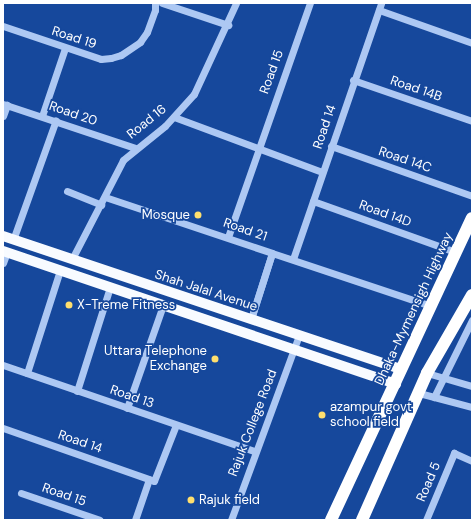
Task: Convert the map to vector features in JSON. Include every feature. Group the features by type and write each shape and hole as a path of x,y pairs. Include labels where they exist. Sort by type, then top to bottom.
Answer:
{"highway":[{"name":"Dhaka-Mymensigh Highway","path":"332,520 472,218"},
{"path":"362,520 427,373 472,295"}],"main road":[{"name":"Shah Jalal Avenue","path":"3,236 252,316 298,335 401,369"},
{"name":"Shah Jalal Avenue","path":"5,251 396,384"}],"street":[{"name":"Road 19","path":"3,26 101,59 121,55 140,42 147,32 155,10 155,3"},
{"path":"162,3 228,24"},
{"name":"Road 16","path":"72,259 123,160 135,148 174,118 194,94 228,24 236,3"},
{"name":"Road 15","path":"228,237 310,3"},
{"path":"380,7 472,43"},
{"name":"Road 14","path":"293,259 353,80 380,7"},
{"path":"42,116 65,48"},
{"name":"Road 14B","path":"353,80 472,121"},
{"path":"3,116 5,104"},
{"name":"Road 20","path":"5,104 135,148"},
{"path":"174,118 258,150 322,172"},
{"path":"13,240 56,120"},
{"name":"Road 14C","path":"331,146 472,196"},
{"path":"67,191 101,205"},
{"name":"Road 21","path":"105,197 272,253 252,316"},
{"name":"Road 14D","path":"313,201 450,250"},
{"path":"3,263 5,251"},
{"name":"Road 21","path":"252,316 272,253 425,304"},
{"path":"27,374 60,270"},
{"path":"77,390 110,287"},
{"path":"127,408 163,305"},
{"path":"434,397 472,320"},
{"name":"Rajuk College Road","path":"231,520 254,451 294,349 298,335"},
{"name":"Road 13","path":"3,365 254,451"},
{"path":"427,373 472,386"},
{"path":"419,393 472,407"},
{"path":"135,520 150,479 154,481 176,424"},
{"name":"Road 14","path":"3,428 150,479"},
{"name":"Road 5","path":"426,520 454,453 472,461"},
{"name":"Road 15","path":"21,493 100,520"}],"place":[{"name":"Mosque","path":"198,215"},
{"name":"X-Treme Fitness","path":"69,305"},
{"name":"Uttara Telephone Exchange","path":"215,359"},
{"name":"azampur govt school field","path":"322,415"},
{"name":"Rajuk field","path":"191,500"}]}
